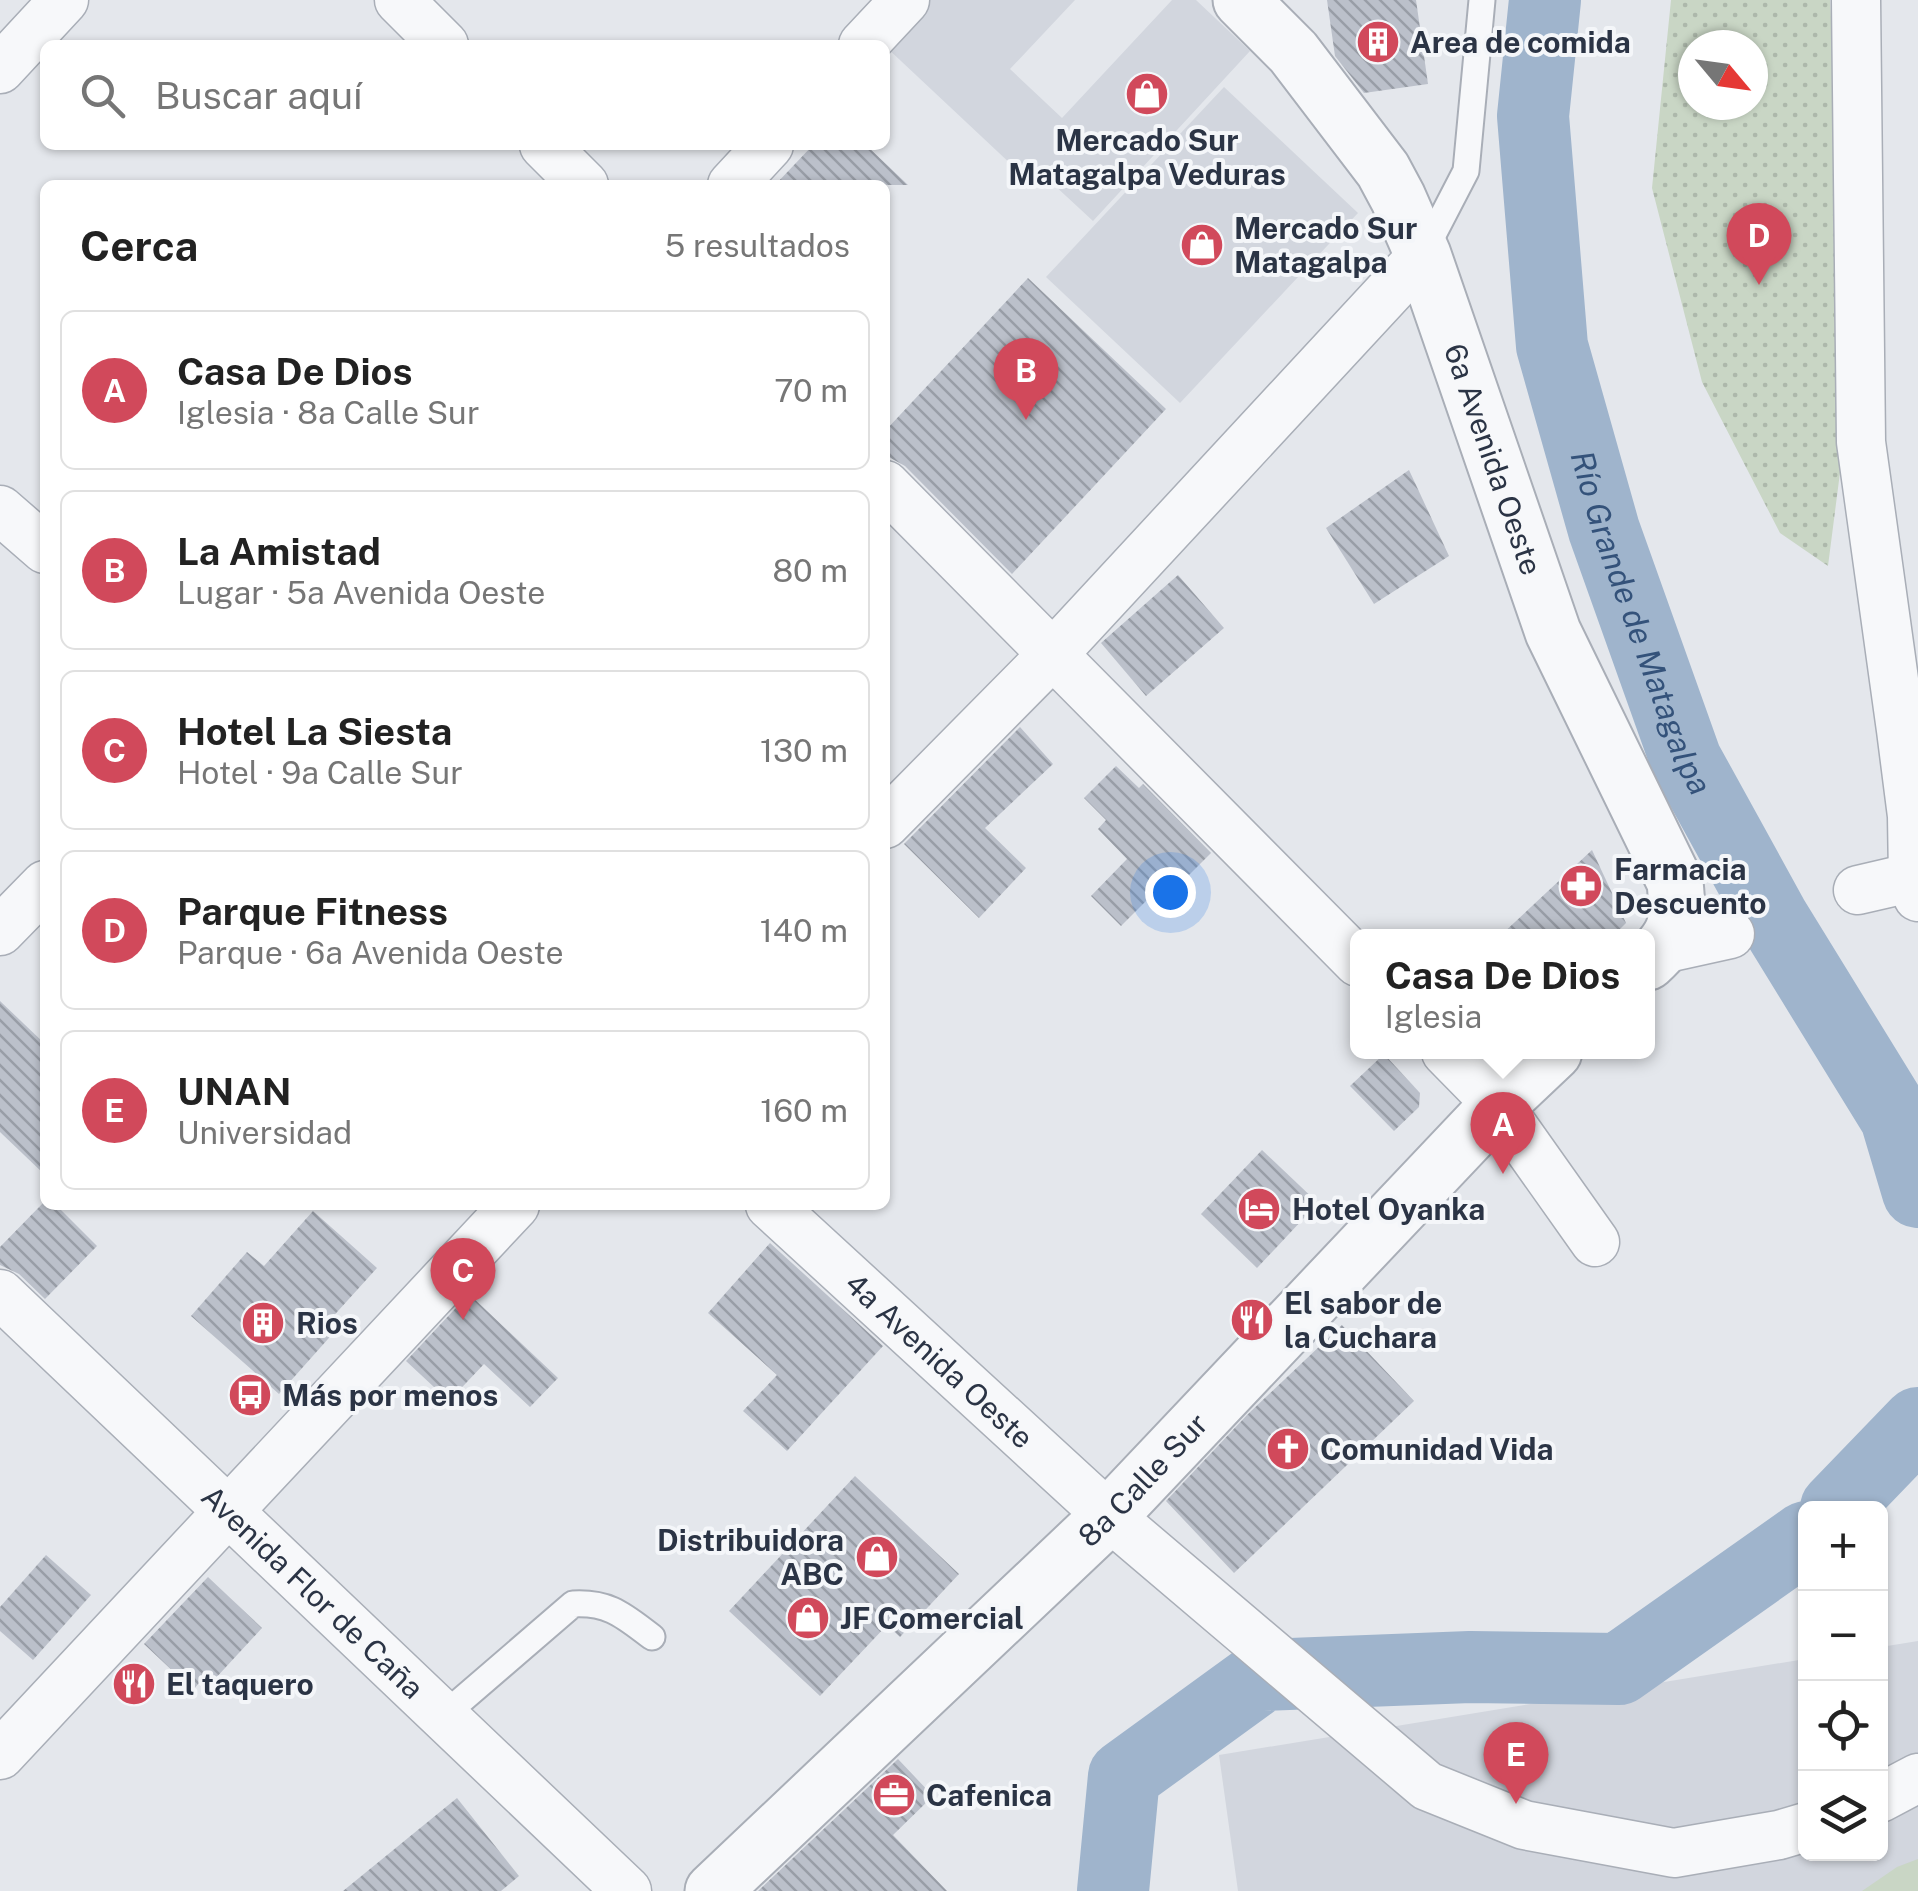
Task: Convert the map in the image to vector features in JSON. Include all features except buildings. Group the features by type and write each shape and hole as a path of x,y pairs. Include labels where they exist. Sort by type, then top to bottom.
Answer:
{"street":[{"path":"0,69 64,0"},
{"path":"399,0 439,40"},
{"path":"868,40 905,0"},
{"name":"6a Avenida Oeste","path":"1241,0 1293,52 1382,170 1422,255 1553,632 1675,882 1678,918 1655,955"},
{"path":"1856,0 1860,442 1910,799 1916,883 1858,890"},
{"path":"549,150 579,180"},
{"path":"737,180 764,150"},
{"path":"890,819 1054,652 1422,255"},
{"path":"890,490 1350,954"},
{"path":"0,510 40,545"},
{"path":"0,931 40,890"},
{"path":"1655,955 1730,934"},
{"path":"1453,1059 1498,1105 1595,1242"},
{"name":"8a Calle Sur","path":"713,1891 1109,1516 1498,1105 1547,1059"},
{"path":"0,1754 510,1210"},
{"name":"4a Avenida Oeste","path":"775,1210 1109,1516 1427,1786 1524,1825 1674,1854 1798,1829"},
{"name":"Avenida Flor de Caña","path":"0,1294 627,1891"},
{"path":"1888,1794 1918,1778"}],"lane":[{"path":"1422,255 1466,171 1482,0"},
{"path":"444,1716 573,1604 596,1603 618,1612 652,1637"}],"shaded area":[{"name":"Mercado Sur Matagalpa Veduras","path":"922,0 1075,0 1010,69 1062,118 1172,0 1196,0 1250,51 1093,221 1039,171 1029,181 890,51 890,40"},
{"name":"Mercado Sur Matagalpa","path":"1224,87 1358,213 1180,403 1046,277"},
{"path":"1918,1641 1918,1891 1238,1891 1219,1755 1798,1660 1798,1861 1888,1861 1888,1646"}],"green space":[{"path":"1671,0 1830,0 1840,167 1842,457 1828,566 1780,533 1702,382 1652,188"},
{"path":"1918,1859 1918,1891 1862,1891 1897,1867"}],"waterway":[{"name":"Río Grande de Matagalpa","path":"1545,0 1533,116 1552,346 1604,530 1686,760 1773,918 1896,1118 1918,1192"},
{"name":"Río Grande de Matagalpa","path":"1843,1501 1918,1423"},
{"name":"Río Grande de Matagalpa","path":"1113,1891 1124,1776 1263,1675 1470,1667 1619,1669 1798,1543"}],"place":[{"name":"Area de comida","path":"1378,42"},
{"name":"Mercado Sur Matagalpa Veduras","path":"1147,94"},
{"name":"Mercado Sur Matagalpa","path":"1202,245"},
{"name":"Parque Fitness","path":"1759,285"},
{"name":"La Amistad","path":"1026,420"},
{"name":"Farmacia Descuento","path":"1581,886"},
{"name":"Casa De Dios","path":"1503,1174"},
{"name":"Hotel Oyanka","path":"1259,1209"},
{"name":"Hotel La Siesta","path":"463,1320"},
{"name":"El sabor de la Cuchara","path":"1252,1320"},
{"name":"Rios","path":"263,1323"},
{"name":"Más por menos","path":"250,1395"},
{"name":"Comunidad Vida","path":"1288,1449"},
{"name":"Distribuidora ABC","path":"877,1557"},
{"name":"JF Comercial","path":"808,1618"},
{"name":"El taquero","path":"134,1684"},
{"name":"Cafenica","path":"894,1795"},
{"name":"UNAN","path":"1516,1804"}]}
